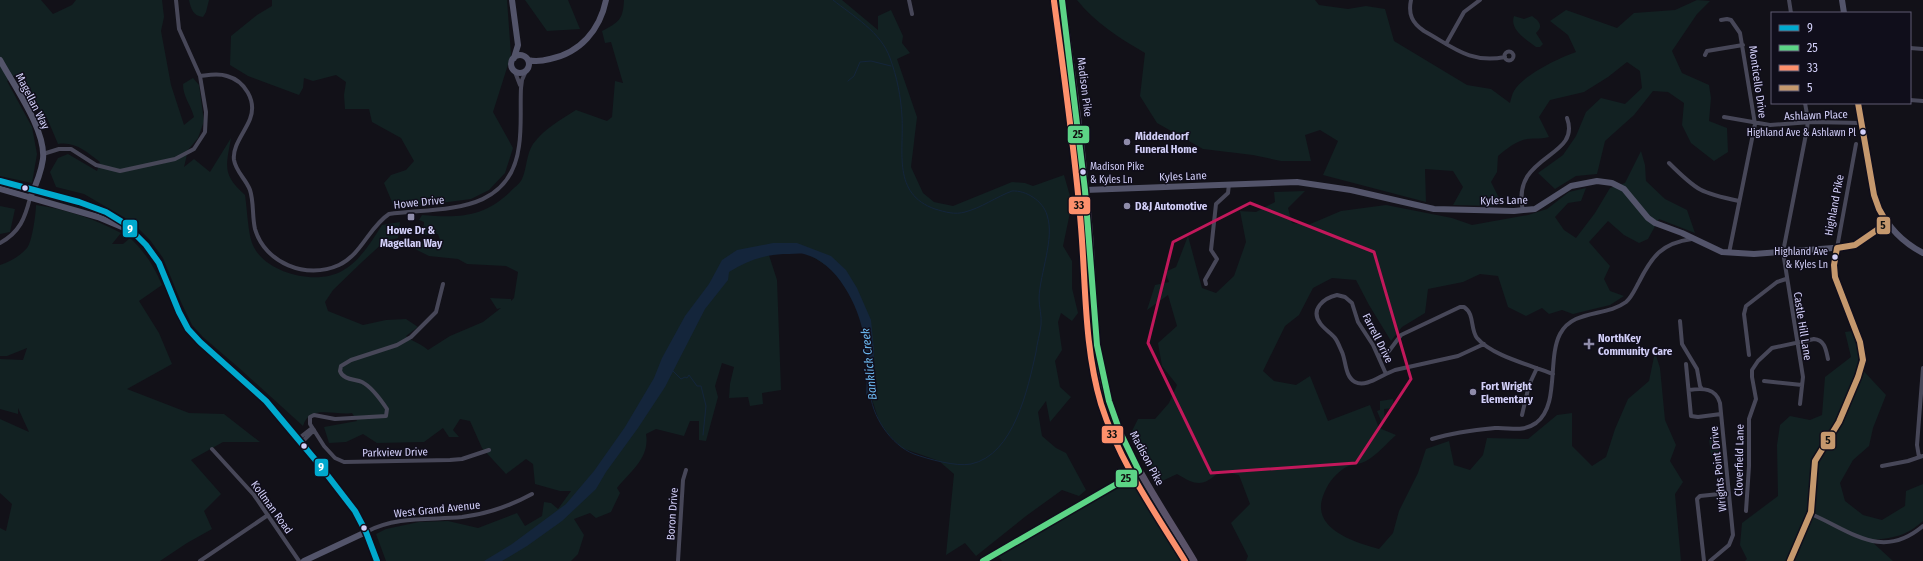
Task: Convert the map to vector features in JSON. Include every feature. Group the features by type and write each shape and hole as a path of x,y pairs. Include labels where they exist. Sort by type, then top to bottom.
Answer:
{"main road":[{"path":"512,0 518,45 526,58 527,70"},
{"path":"518,45 512,66 515,72 521,73 540,61 569,53 581,45 591,35 600,22 606,0"},
{"name":"Madison Pike","path":"1062,0 1085,190 1094,322 1100,366 1115,420 1139,471 1194,561"},
{"path":"1842,0 1844,12"},
{"path":"514,58 526,58 540,61"},
{"name":"Magellan Way","path":"0,60 35,123 40,138 43,154 40,172 30,198"},
{"path":"1858,104 1874,195 1879,208 1887,223 1903,240 1923,253"},
{"name":"Kyles Lane","path":"1085,190 1289,182 1312,183 1351,190 1434,209 1523,211 1538,207 1566,188 1578,183 1592,181 1608,182 1620,186 1628,192 1643,212 1655,223 1710,248 1729,254 1783,252 1855,245 1887,223"},
{"path":"0,182 96,208 124,223 130,231 146,245 154,255 163,271 179,312 188,329 200,342 266,402 300,441 349,502 366,532 377,561"},
{"path":"0,189 98,217 130,231"},
{"name":"Highland Pike","path":"1790,561 1794,548 1811,514 1815,461 1839,422 1863,360 1860,342 1835,277 1834,266 1836,248"},
{"path":"983,561 1139,471"},
{"path":"304,561 366,532"}],"street":[{"path":"43,154 59,149 71,149 96,165 120,171 183,157 194,149 200,141 206,125 206,112 200,76 179,29 176,0"},
{"path":"908,0 912,14"},
{"path":"1411,0 1410,12 1416,25 1446,44 1476,58 1491,60 1505,57"},
{"path":"1446,44 1464,12 1480,0"},
{"path":"1788,0 1790,12"},
{"name":"Monticello Drive","path":"1721,20 1728,19 1734,23 1740,33 1755,124 1729,254"},
{"path":"1704,55 1707,51 1743,45"},
{"path":"1911,48 1923,49"},
{"name":"Howe Drive","path":"200,76 217,74 228,76 241,83 248,93 252,114 235,150 234,159 236,167 250,191 256,230 267,250 279,261 293,268 309,270 327,268 347,260 360,248 382,219 389,214 466,206 479,202 495,192 507,178 516,162 519,144 521,88 522,80 527,70"},
{"name":"Howe Drive","path":"515,72 521,88"},
{"path":"1911,100 1923,101"},
{"name":"Castle Hill Lane","path":"1800,404 1802,377 1783,252 1808,123 1805,104"},
{"name":"Ashlawn Place","path":"1724,117 1755,124 1770,125 1861,123"},
{"path":"1523,211 1520,197 1526,179 1533,168 1565,142 1570,131 1567,118"},
{"name":"Highland Pike","path":"1836,248 1856,144"},
{"path":"1669,163 1690,184 1702,192 1740,201"},
{"path":"1206,284 1206,280 1217,259 1211,250 1215,208 1219,200 1228,194 1229,184"},
{"path":"0,243 14,234 20,227 25,217 30,198"},
{"path":"1432,439 1458,433 1496,428 1517,430 1528,428 1539,420 1544,413 1549,398 1558,337 1565,327 1578,318 1621,305 1631,297 1649,264 1657,253 1676,242 1692,239"},
{"path":"1749,355 1744,314 1746,306 1778,282 1786,279"},
{"path":"300,441 313,429 309,420 314,415 335,419 386,416 387,409 368,386 359,381 344,377 340,371 341,366 351,360 397,345 411,337 436,312 442,284"},
{"name":"Farrell Drive","path":"1386,374 1370,339 1358,322 1354,307 1349,300 1343,296 1337,295 1323,301 1318,309 1318,318 1322,326 1336,339 1345,359 1348,374 1352,380 1362,384 1386,374 1395,370 1458,356 1484,344"},
{"path":"1378,356 1389,351 1402,335 1460,307 1464,307 1469,312 1475,334 1484,344 1503,355 1553,374"},
{"path":"1680,321 1682,344 1697,369 1699,383 1702,388 1689,390"},
{"name":"Cloverfield Lane","path":"1746,511 1750,466 1749,419 1756,400 1752,370 1758,361 1772,348 1814,339 1819,340 1824,344 1828,359"},
{"path":"1686,364 1691,416 1698,417 1721,414"},
{"path":"1522,415 1529,384 1537,368"},
{"path":"1882,466 1921,456 1917,445 1923,368"},
{"path":"1764,381 1802,385"},
{"name":"Wrights Point Drive","path":"1702,388 1712,391 1718,397 1733,535 1729,545 1710,561"},
{"name":"Parkview Drive","path":"313,429 331,454 344,462 450,460 462,459 489,450"},
{"name":"Kollman Road","path":"212,449 254,495 299,561"},
{"name":"Boron Drive","path":"678,561 683,480 686,470"},
{"path":"1704,561 1697,499 1700,496 1729,493"},
{"name":"West Grand Avenue","path":"366,532 394,521 478,514 512,504 532,494"},
{"path":"1811,514 1860,540 1877,544 1895,543 1907,539 1923,526"},
{"path":"200,561 268,515"}],"highlighted area":[{"path":"1250,203 1374,252 1411,379 1356,463 1211,473 1148,343 1173,242"}],"shaded area":[{"path":"0,0 41,0 53,14 72,5 76,0 162,0 164,17 161,31 171,85 184,125 194,117 184,93 183,84 193,78 199,85 204,121 198,138 188,150 184,167 194,159 210,172 231,138 227,163 229,175 232,181 245,195 252,243 258,253 267,262 278,269 291,274 305,277 319,277 342,271 360,257 382,225 400,222 398,238 385,241 333,290 325,302 328,311 363,325 386,320 406,319 418,327 406,336 428,350 450,336 483,322 501,308 497,309 490,298 511,299 511,301 514,298 518,272 506,266 467,264 458,259 429,256 413,248 420,242 440,240 438,234 423,235 424,222 419,220 422,215 458,216 469,214 490,207 500,201 521,181 524,175 529,153 537,139 553,125 576,110 607,121 612,117 615,81 623,83 611,42 605,43 602,31 619,20 623,12 624,0 842,0 878,30 878,16 891,10 903,36 902,43 910,53 897,59 917,117 911,167 923,193 934,202 953,206 1012,182 1025,183 1033,186 1064,175 1072,203 1063,246 1072,261 1072,288 1078,313 1072,321 1061,313 1058,322 1062,350 1055,361 1060,387 1071,397 1050,422 1046,401 1038,412 1042,436 1056,448 1066,453 1086,490 1079,496 1062,490 1026,516 976,556 965,543 946,555 954,474 939,461 902,448 888,434 879,421 870,393 871,373 866,324 844,277 804,251 767,249 777,280 781,390 762,393 763,404 750,406 748,397 729,398 730,384 734,367 722,363 715,386 718,397 706,441 699,440 699,421 690,421 684,436 656,429 646,434 645,450 642,457 638,464 617,488 620,493 611,512 596,518 590,513 574,519 584,535 578,554 571,561 386,561 376,534 386,529 419,522 448,521 478,528 517,513 525,526 542,516 544,502 551,503 558,509 571,491 560,491 535,484 533,464 526,459 506,474 482,448 470,421 460,419 453,430 459,437 449,437 443,428 424,442 377,443 363,434 346,442 329,443 324,427 357,421 352,413 317,413 306,419 303,426 203,337 192,325 163,258 150,240 132,222 84,194 56,187 50,172 58,158 68,154 97,171 100,162 80,148 70,144 58,144 47,118 37,107 15,75 7,81 32,127 37,154 32,183 0,176"},
{"path":"189,0 209,0 203,17 193,12"},
{"path":"272,0 507,0 511,55 493,112 513,148 505,173 489,190 471,199 395,209 384,183 391,175 406,170 414,161 401,138 372,122 369,109 345,109 344,95 346,82 336,75 313,81 304,78 303,88 299,95 248,76 230,65 231,36 257,15 272,6"},
{"path":"525,0 568,0 580,29 547,31"},
{"path":"1077,0 1315,0 1319,5 1348,9 1366,6 1385,9 1394,41 1467,85 1491,89 1510,103 1514,91 1525,79 1560,58 1576,52 1568,35 1550,21 1566,10 1617,28 1634,13 1675,10 1697,0 1710,1 1697,14 1672,51 1682,73 1709,85 1711,98 1709,121 1727,128 1728,152 1714,161 1691,143 1682,125 1684,103 1668,92 1653,91 1634,115 1605,141 1597,174 1576,176 1555,189 1538,173 1563,155 1576,136 1586,112 1601,98 1625,104 1642,88 1640,71 1627,62 1608,77 1584,92 1550,100 1539,117 1549,137 1523,140 1510,146 1498,156 1497,172 1491,182 1499,198 1493,206 1453,205 1463,187 1453,171 1425,169 1426,202 1323,175 1338,141 1320,130 1305,135 1311,161 1281,161 1253,155 1203,149 1157,123 1140,96 1145,53 1117,36 1091,16"},
{"path":"1514,16 1524,19 1532,16 1540,24 1540,28 1536,33 1543,44 1540,47 1536,47 1516,30 1513,21"},
{"path":"1641,151 1645,165 1646,181 1665,199 1687,210 1695,233 1659,219 1648,239 1639,243 1624,235 1608,221 1589,242 1610,266 1604,279 1610,291 1624,296 1610,305 1573,314 1562,310 1549,314 1542,308 1526,316 1508,307 1498,276 1480,274 1463,282 1428,289 1425,313 1402,327 1391,341 1356,280 1332,278 1313,288 1299,315 1285,326 1263,371 1274,381 1296,385 1310,376 1328,421 1370,405 1379,428 1396,435 1370,458 1363,462 1345,467 1336,475 1328,484 1323,496 1321,507 1323,517 1337,532 1347,538 1379,549 1393,533 1399,511 1418,473 1426,449 1449,441 1454,465 1470,470 1483,455 1487,438 1528,439 1557,415 1572,413 1572,446 1592,466 1606,457 1615,429 1628,399 1649,381 1655,352 1660,368 1665,420 1676,445 1670,461 1683,482 1675,494 1681,561 1246,561 1248,556 1231,523 1250,504 1239,475 1220,471 1209,480 1195,483 1177,474 1160,482 1131,433 1138,419 1155,419 1169,403 1177,385 1162,366 1158,343 1177,326 1168,295 1147,310 1155,285 1169,282 1165,272 1176,267 1188,236 1202,288 1216,293 1234,276 1246,242 1240,211 1256,212 1275,202 1274,192 1305,191 1288,208 1292,223 1308,225 1341,211 1386,205 1452,218 1472,225 1528,215 1547,209 1569,192 1586,188 1581,201 1568,203 1555,217 1564,230 1576,238 1595,213 1610,188 1625,183"},
{"path":"36,205 80,215 121,233 112,244 123,244 130,238 145,254 156,272 162,285 139,301 159,333 172,364 127,389 189,413 224,414 260,442 223,442 191,460 221,494 204,511 212,529 160,561 0,561 0,528 6,531 12,504 0,493 0,419 29,432 18,408 18,414 0,409 0,359 23,360 27,348 7,356 0,356 0,265 18,256 29,245"},
{"path":"0,206 15,209 10,232 0,234"},
{"path":"1852,331 1858,350 1858,365 1886,395 1873,428 1869,446 1853,460 1840,483 1845,501 1863,515 1882,520 1905,506 1906,491 1923,484 1923,521 1904,534 1870,540 1893,561 1745,561 1747,559 1740,545 1742,523 1778,496 1777,445 1780,425 1790,416 1810,420 1822,415 1825,377 1851,357 1845,332"},
{"path":"1393,399 1394,408 1384,409 1385,422 1382,423 1377,411 1380,410 1380,401"},
{"path":"1719,437 1721,455 1711,456 1709,438"},
{"path":"1139,471 1194,561 1002,561 996,554"}],"water":[{"path":"773,243 797,243 831,256 846,270 857,288 871,320 874,350 873,388 866,395 866,351 857,312 852,299 827,266 804,254 773,255 758,258 743,264 729,272 728,280 705,309 665,387 606,472 596,489 562,521 527,546 502,561 484,561 512,544 566,504 594,471 625,427 654,378 662,358 685,316 709,284 722,260 737,250"}],"waterway":[{"name":"Banklick Creek","path":"833,0 873,32 886,49 890,58 897,80 901,102 903,170 906,183 912,193 921,202 935,209 958,213 977,208 1012,191 1023,192 1033,197 1042,205 1047,215 1049,224 1048,245 1039,298 1041,325 1033,367 1017,418 998,448 986,458 965,465 942,462 914,454 906,450 890,437 874,410 870,390"},
{"path":"848,81 854,76 860,62 871,61 891,66"},
{"path":"673,371 681,379 685,377 687,378 689,375 697,386 701,386 706,406 703,435"}],"transit line":[{"name":"25","path":"983,561 1139,471 1120,432 1109,401 1097,345 1085,190 1062,0"},
{"name":"33","path":"1054,1 1076,170 1086,316 1095,382 1101,404 1117,446 1127,466 1185,561"},
{"name":"5","path":"1790,561 1811,512 1815,461 1839,422 1858,377 1863,360 1860,342 1835,277 1834,265 1837,248 1855,245 1887,223 1879,209 1874,195 1858,104"},
{"name":"9","path":"0,181 79,202 106,212 124,223 146,245 159,263 179,312 188,329 200,342 266,401 318,463 355,511 366,532 377,561"}],"place":[{"name":"Highland Ave & Ashlawn Pl","path":"1863,132"},
{"name":"Middendorf Funeral Home","path":"1127,142"},
{"name":"Madison Pike & Kyles Ln","path":"1083,172"},
{"name":"D&J Automotive","path":"1127,206"},
{"name":"Howe Dr & Magellan Way","path":"411,217"},
{"name":"Highland Ave & Kyles Ln","path":"1835,257"},
{"name":"NorthKey Community Care","path":"1589,344"},
{"name":"Fort Wright Elementary","path":"1473,392"}]}
